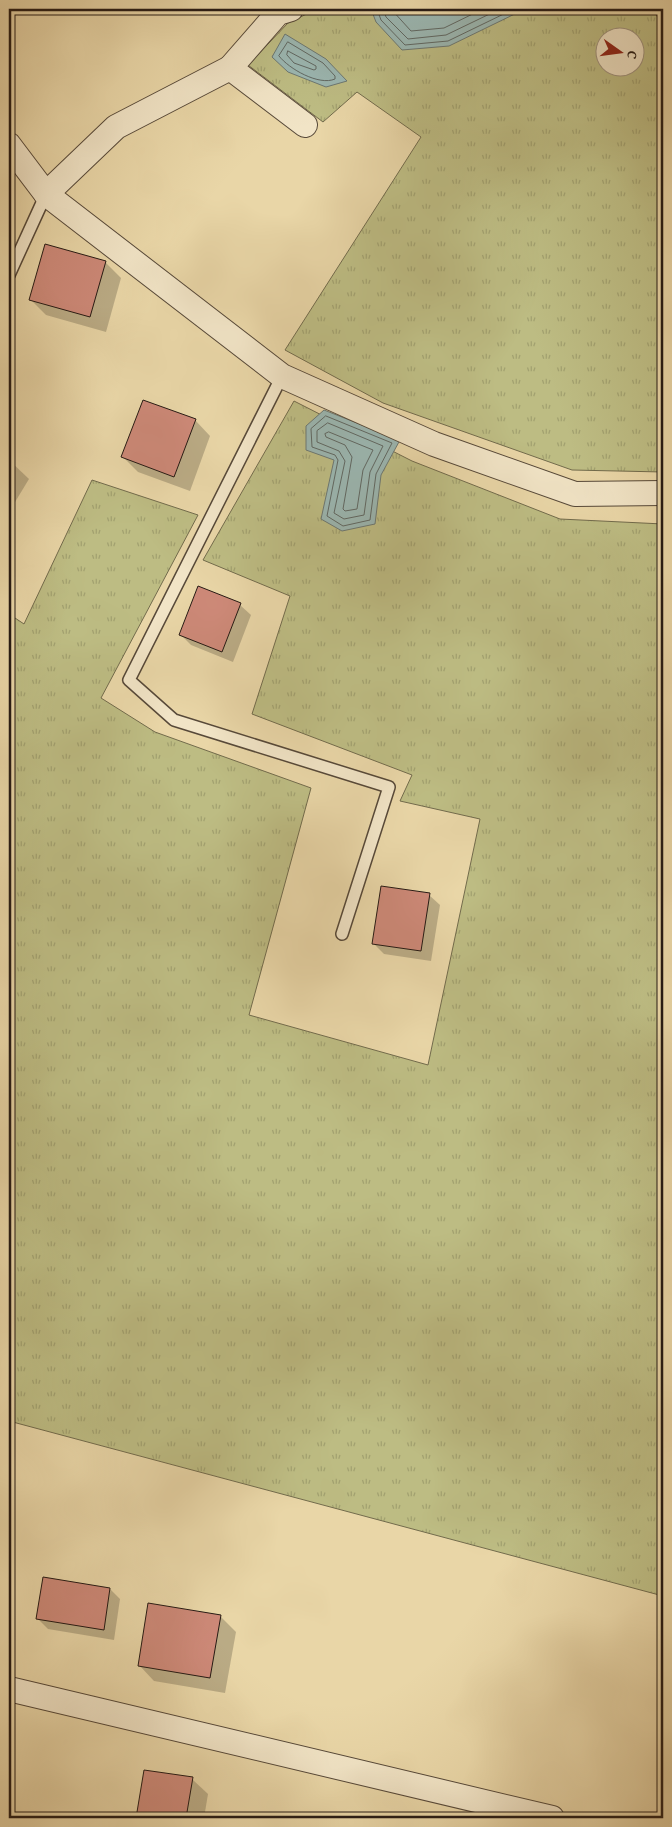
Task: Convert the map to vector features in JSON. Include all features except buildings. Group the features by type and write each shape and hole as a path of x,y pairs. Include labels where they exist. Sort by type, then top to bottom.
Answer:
{"street":[{"path":"46,194 116,127 230,68 278,13 290,9"},
{"path":"230,68 305,125"},
{"path":"9,145 46,194 282,376 434,444 575,494 663,493"},
{"path":"9,1689 552,1818"}],"lane":[{"path":"9,275 46,194"},
{"path":"282,376 129,680 174,720 389,787 342,934"}],"green space":[{"path":"317,9 652,9 663,25 663,472 572,470 383,403 285,350 421,137 357,92 323,122 248,65 288,23"},
{"path":"294,401 412,461 560,519 663,524 663,1596 9,1421 9,614 24,624 92,480 198,515 101,698 155,732 311,788 249,1015 428,1065 480,819 400,801 412,775 252,714 290,596 203,560"}],"water":[{"path":"371,9 525,9 449,46 402,50 376,22"},
{"path":"285,34 326,59 347,81 326,87 288,72 272,57"},
{"path":"324,410 400,440 381,475 375,524 342,531 321,519 334,460 306,450 306,426"}]}
